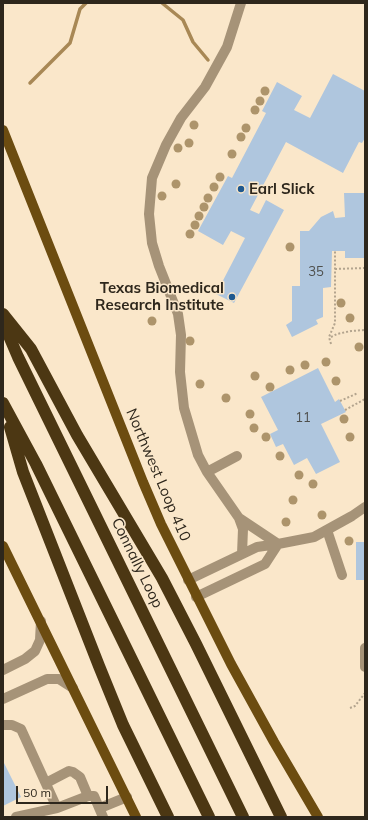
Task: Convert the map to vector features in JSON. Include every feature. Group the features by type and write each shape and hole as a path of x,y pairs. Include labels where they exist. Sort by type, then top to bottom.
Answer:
{"highway":[{"path":"3,314 31,349 77,435 154,564 193,637 281,817"},
{"name":"Connally Loop","path":"3,322 18,357 243,817"},
{"path":"3,404 23,472 99,666 123,725 168,817"},
{"path":"3,404 40,472 209,817"}],"main road":[{"name":"Northwest Loop 410","path":"3,130 161,524 196,597 256,709 318,817"},
{"path":"3,546 136,817"}],"street":[{"path":"241,3 227,47 205,87 181,118 163,151 152,178 149,214 152,243 159,266 178,314 180,335 180,372 184,408 198,455 207,472 239,518 243,529 242,554"},
{"path":"207,472 237,456"},
{"path":"188,580 257,547 314,537 365,507"},
{"path":"239,518 278,544"},
{"path":"326,530 342,575"},
{"path":"196,597 265,564 278,544"},
{"path":"3,670 35,651 40,640 41,621"},
{"path":"365,648 365,667"},
{"path":"3,699 47,679 59,679 73,688"},
{"path":"3,725 12,725 21,729 57,808"},
{"path":"46,783 69,771 73,772 80,777 88,796"},
{"path":"16,817 57,808 88,796 94,796 102,813 126,797"}],"path":[{"path":"331,344 330,337 335,323 335,251"},
{"path":"335,269 365,268"},
{"path":"330,337 344,332 365,330"},
{"path":"340,401 358,393"},
{"path":"345,410 365,399"},
{"path":"350,708 355,706 365,693"}],"building":[{"name":"Earl Slick","path":"333,74 365,91 365,138 362,143 359,142 343,173 286,142 250,210 259,214 266,200 284,210 234,303 216,294 245,238 231,231 223,245 198,231 228,176 232,178 266,113 262,111 277,82 302,96 294,110 310,118"},
{"path":"344,193 365,193 365,258 345,258 345,251 332,251 331,287 323,288 323,317 316,320 318,324 292,337 286,325 292,321 292,286 300,286 300,231 309,231 321,217 333,211 335,218 345,217"},
{"path":"318,368 335,402 339,399 346,412 321,424 340,462 316,474 307,458 294,465 283,444 276,447 270,434 278,430 261,397"},
{"path":"356,542 365,542 365,580 356,580"},
{"path":"3,761 21,797 3,806"}],"waterway":[{"path":"30,83 70,43 80,9 86,3"},
{"path":"162,3 183,20 193,42 208,60"}],"place":[{"name":"Earl Slick","path":"241,189"},
{"name":"Texas Biomedical Research Institute","path":"232,297"}]}
